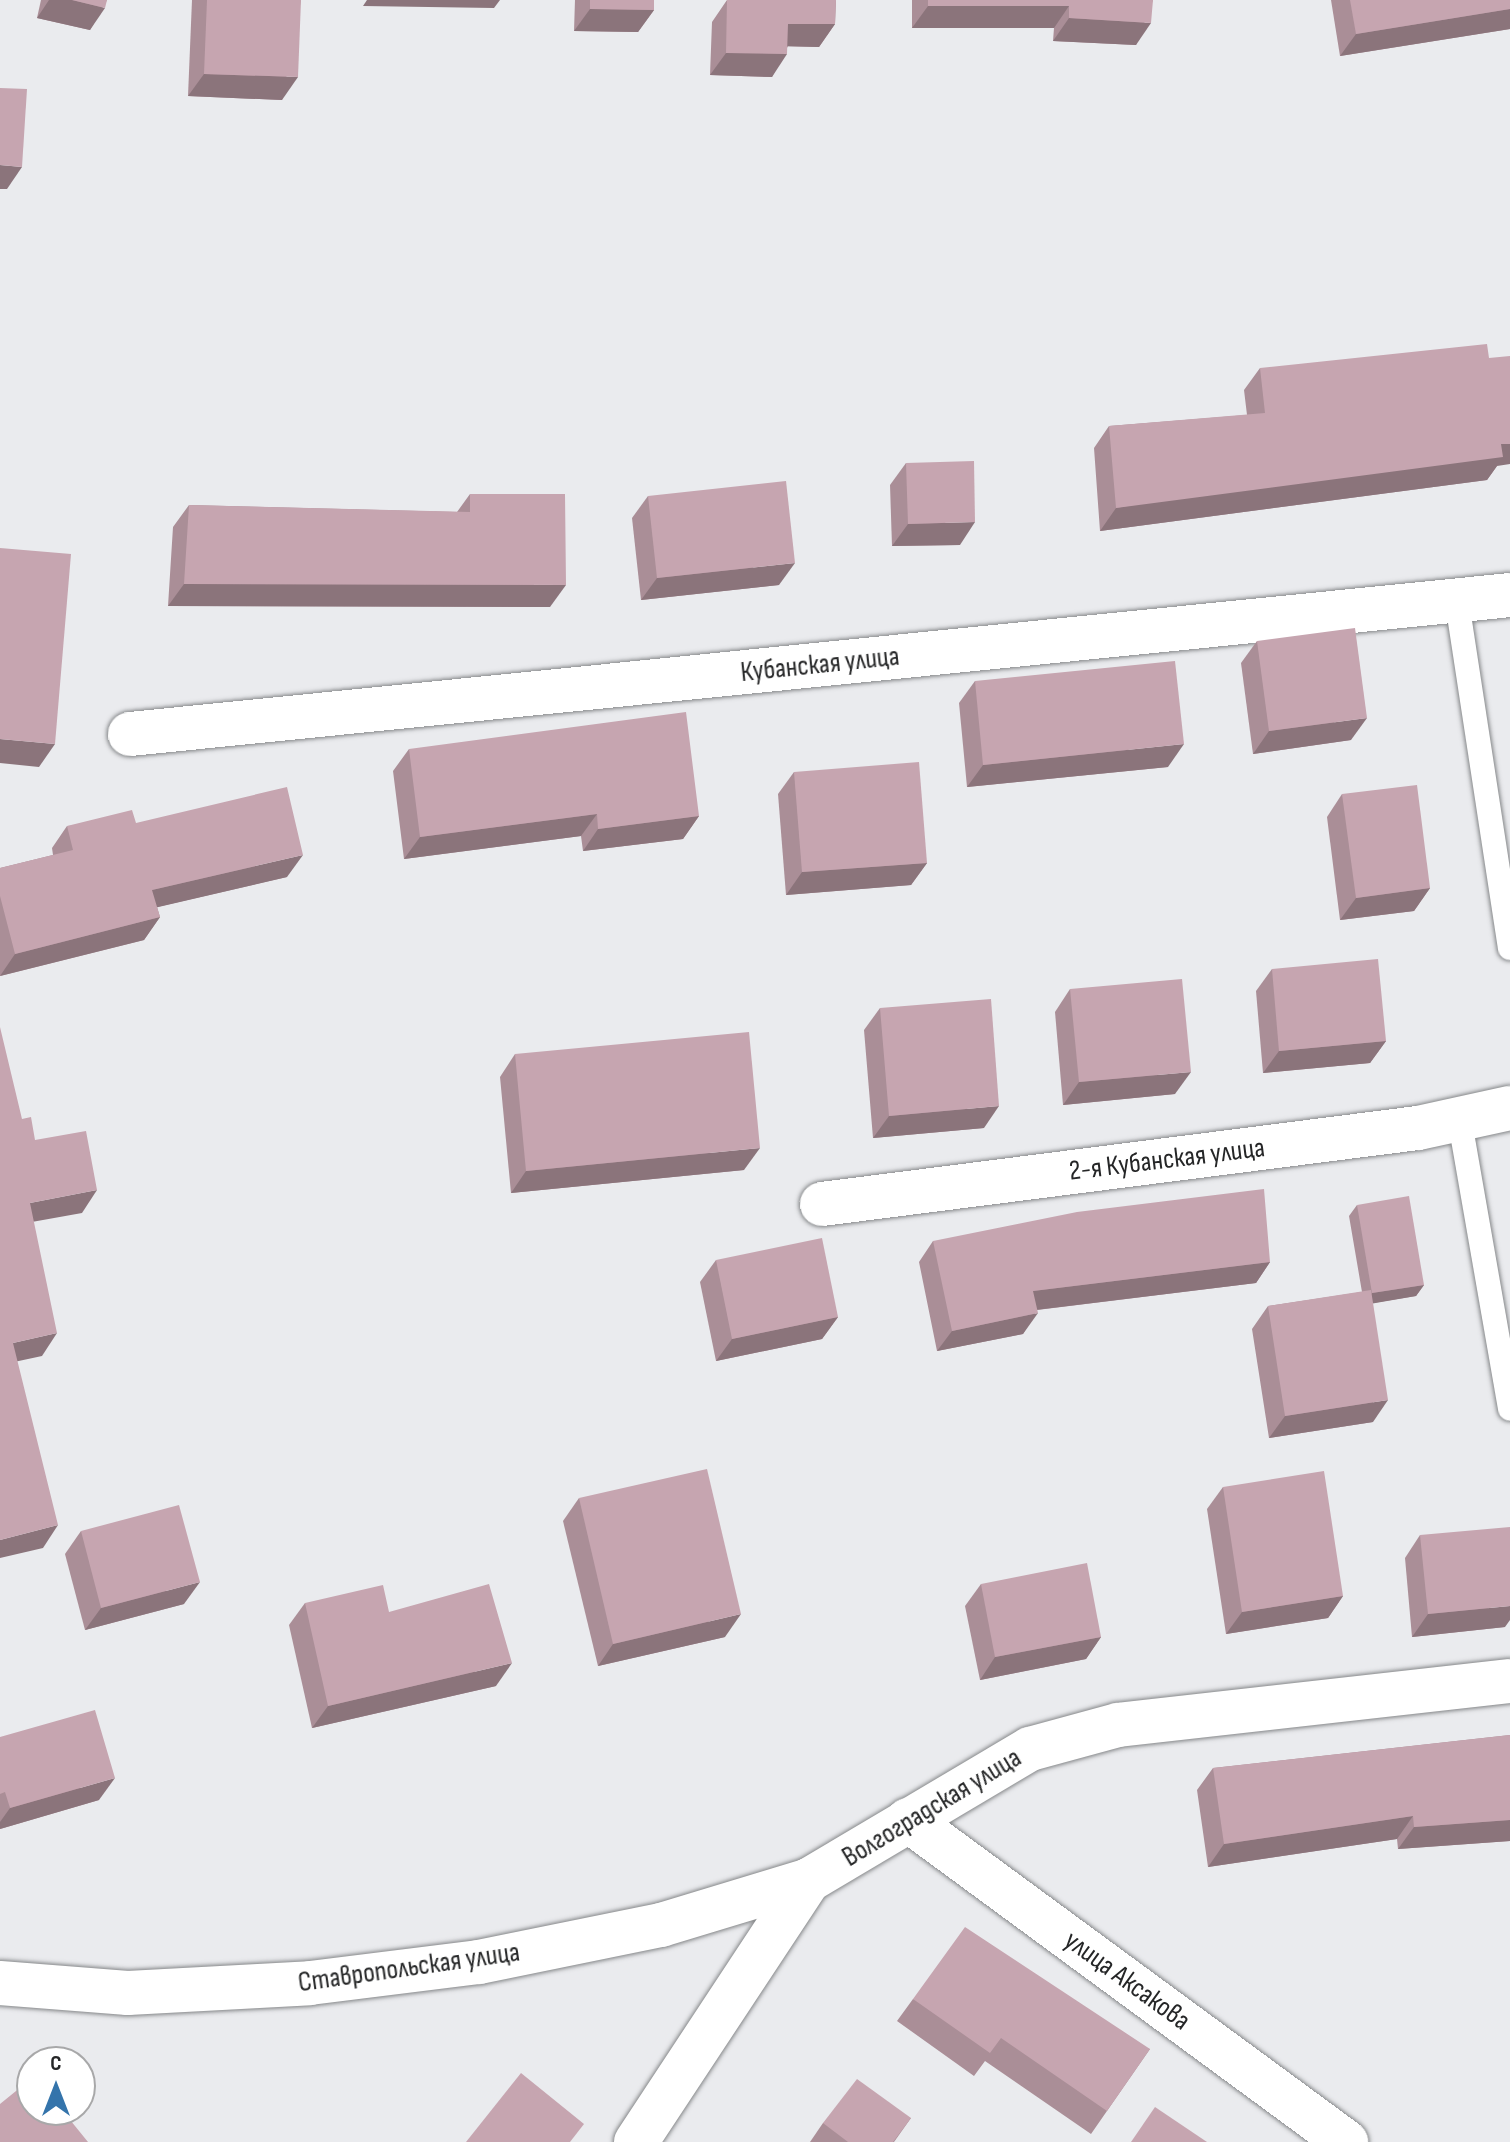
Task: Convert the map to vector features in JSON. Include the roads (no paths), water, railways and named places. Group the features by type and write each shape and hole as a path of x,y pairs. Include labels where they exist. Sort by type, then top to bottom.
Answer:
{"street":[{"name":"Кубанская улица","path":"130,734 1510,595"},
{"name":"2-я Кубанская улица","path":"822,1204 1460,1122 1510,1108"},
{"name":"Волгоградская улица","path":"636,2142 809,1880 1030,1749 1118,1725 1510,1681"},
{"name":"улица Аксакова","path":"908,1820 1346,2142"},
{"name":"Ставропольская улица","path":"0,1983 128,1993 310,1983 479,1962 661,1925 809,1880"}],"lane":[{"path":"1457,602 1510,948"},
{"path":"1460,1122 1510,1409"}]}
